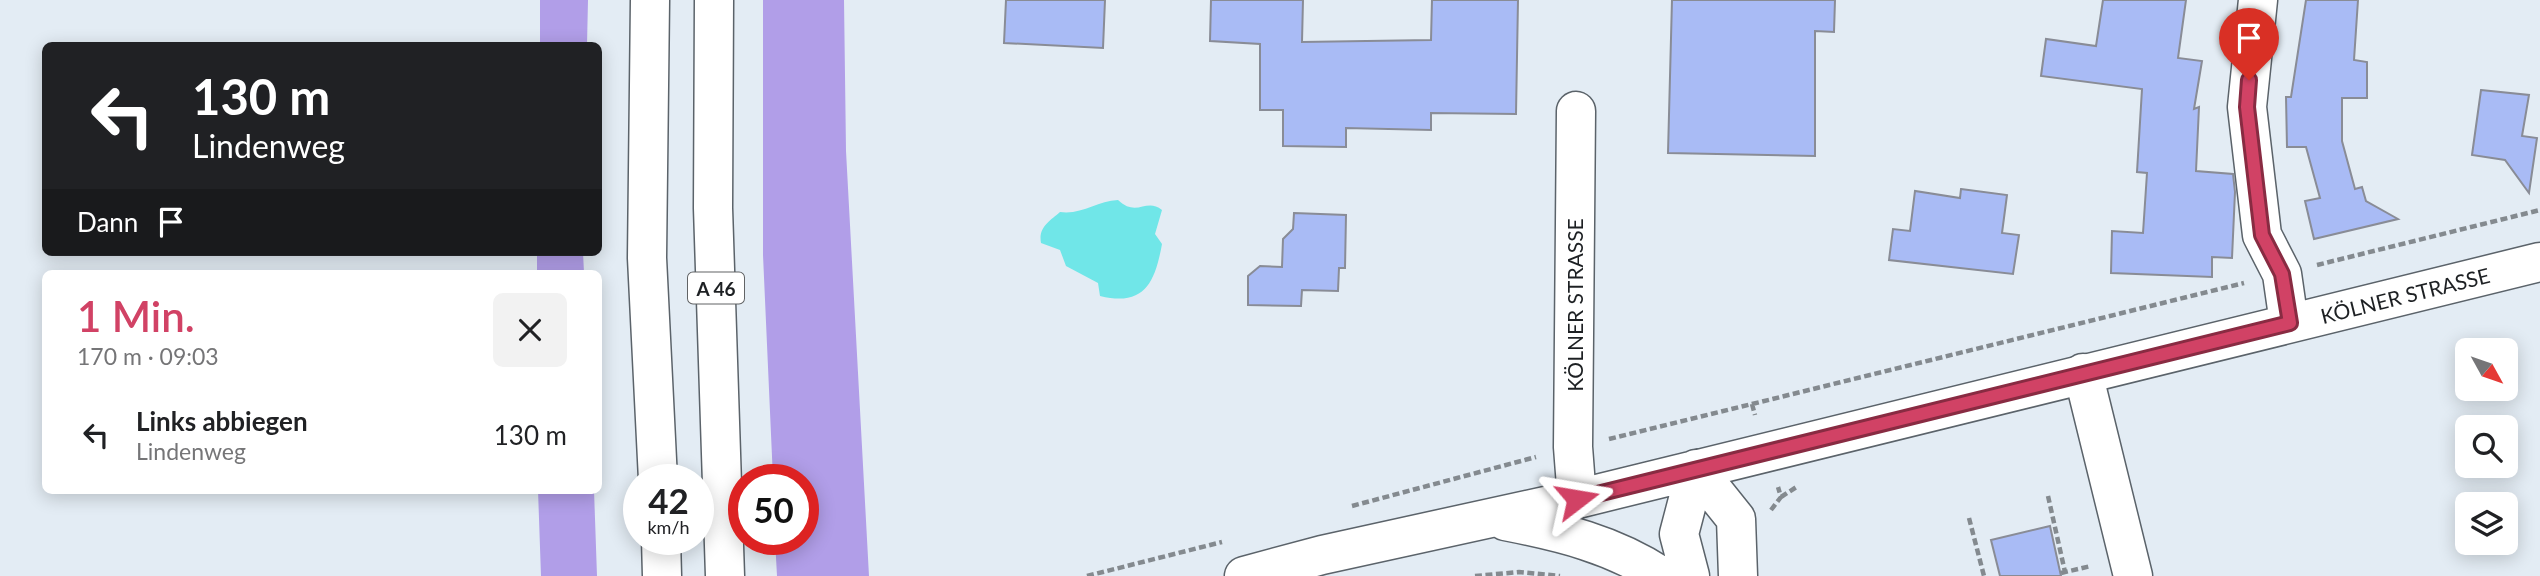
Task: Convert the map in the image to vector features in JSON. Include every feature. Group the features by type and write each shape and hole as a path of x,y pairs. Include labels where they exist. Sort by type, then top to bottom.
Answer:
{"main road":[{"path":"650,0 647,258 657,464"},
{"name":"A 46","path":"714,0 713,208 725,576"},
{"path":"2258,0 2247,107 2262,235 2282,274 2290,323"},
{"name":"KÖLNER STRASSE","path":"1576,111 1573,447 1577,499"},
{"name":"KÖLNER STRASSE","path":"1244,576 1322,555 1577,499 2540,262"},
{"path":"2083,373 2133,576"},
{"path":"1690,576 1679,534 1696,469"},
{"path":"1696,469 1736,519 1738,576"},
{"path":"1489,518 1593,541 1636,560 1661,576"},
{"path":"661,555 662,576"}],"path":[{"path":"1752,404 2540,210"},
{"path":"2048,496 2065,572"},
{"path":"1969,518 1984,576"},
{"path":"1087,576 1230,540"},
{"path":"1475,576 1518,572 1560,576"}],"shaded area":[{"path":"540,0 588,0 587,42 540,42"},
{"path":"763,0 844,0 846,151 869,576 777,576 776,555 819,555 819,464 772,464 763,255"},
{"path":"537,256 583,256 584,270 537,270"},
{"path":"538,494 594,494 597,576 541,576"}],"water":[{"path":"1118,200 1131,207 1151,205 1162,210 1155,234 1162,244 1156,270 1145,288 1128,298 1100,296 1098,283 1066,266 1060,250 1041,243 1041,233 1060,212 1075,212"}],"building":[{"path":"1006,0 1105,0 1103,48 1004,43"},
{"path":"1211,0 1303,0 1302,42 1431,40 1432,0 1518,0 1516,114 1431,113 1431,130 1346,128 1346,147 1283,146 1283,110 1260,110 1260,44 1210,41"},
{"path":"1672,0 1835,0 1834,32 1815,31 1815,156 1668,153"},
{"path":"2103,0 2186,0 2178,58 2202,61 2194,109 2199,107 2196,171 2233,174 2235,192 2232,258 2212,257 2212,277 2111,273 2112,231 2143,233 2147,173 2137,172 2142,89 2041,76 2046,39 2096,46"},
{"path":"2306,0 2358,0 2354,60 2367,62 2367,98 2342,98 2342,141 2355,189 2362,187 2366,201 2398,219 2314,239 2305,201 2320,198 2306,147 2287,147 2286,97 2291,97"},
{"path":"2481,90 2529,95 2522,136 2537,138 2529,193 2505,160 2472,155"},
{"path":"1961,189 2007,195 2002,233 2019,235 2013,274 1889,260 1893,229 1910,231 1915,191 1960,198"},
{"path":"1294,213 1346,215 1345,268 1339,268 1338,291 1302,290 1301,306 1248,305 1248,276 1260,266 1282,267 1283,239 1293,229"},
{"path":"2050,526 2061,576 2000,576 1991,540"}],"route":[{"path":"1577,499 2290,323 2282,274 2262,235 2247,107 2249,80"}]}
